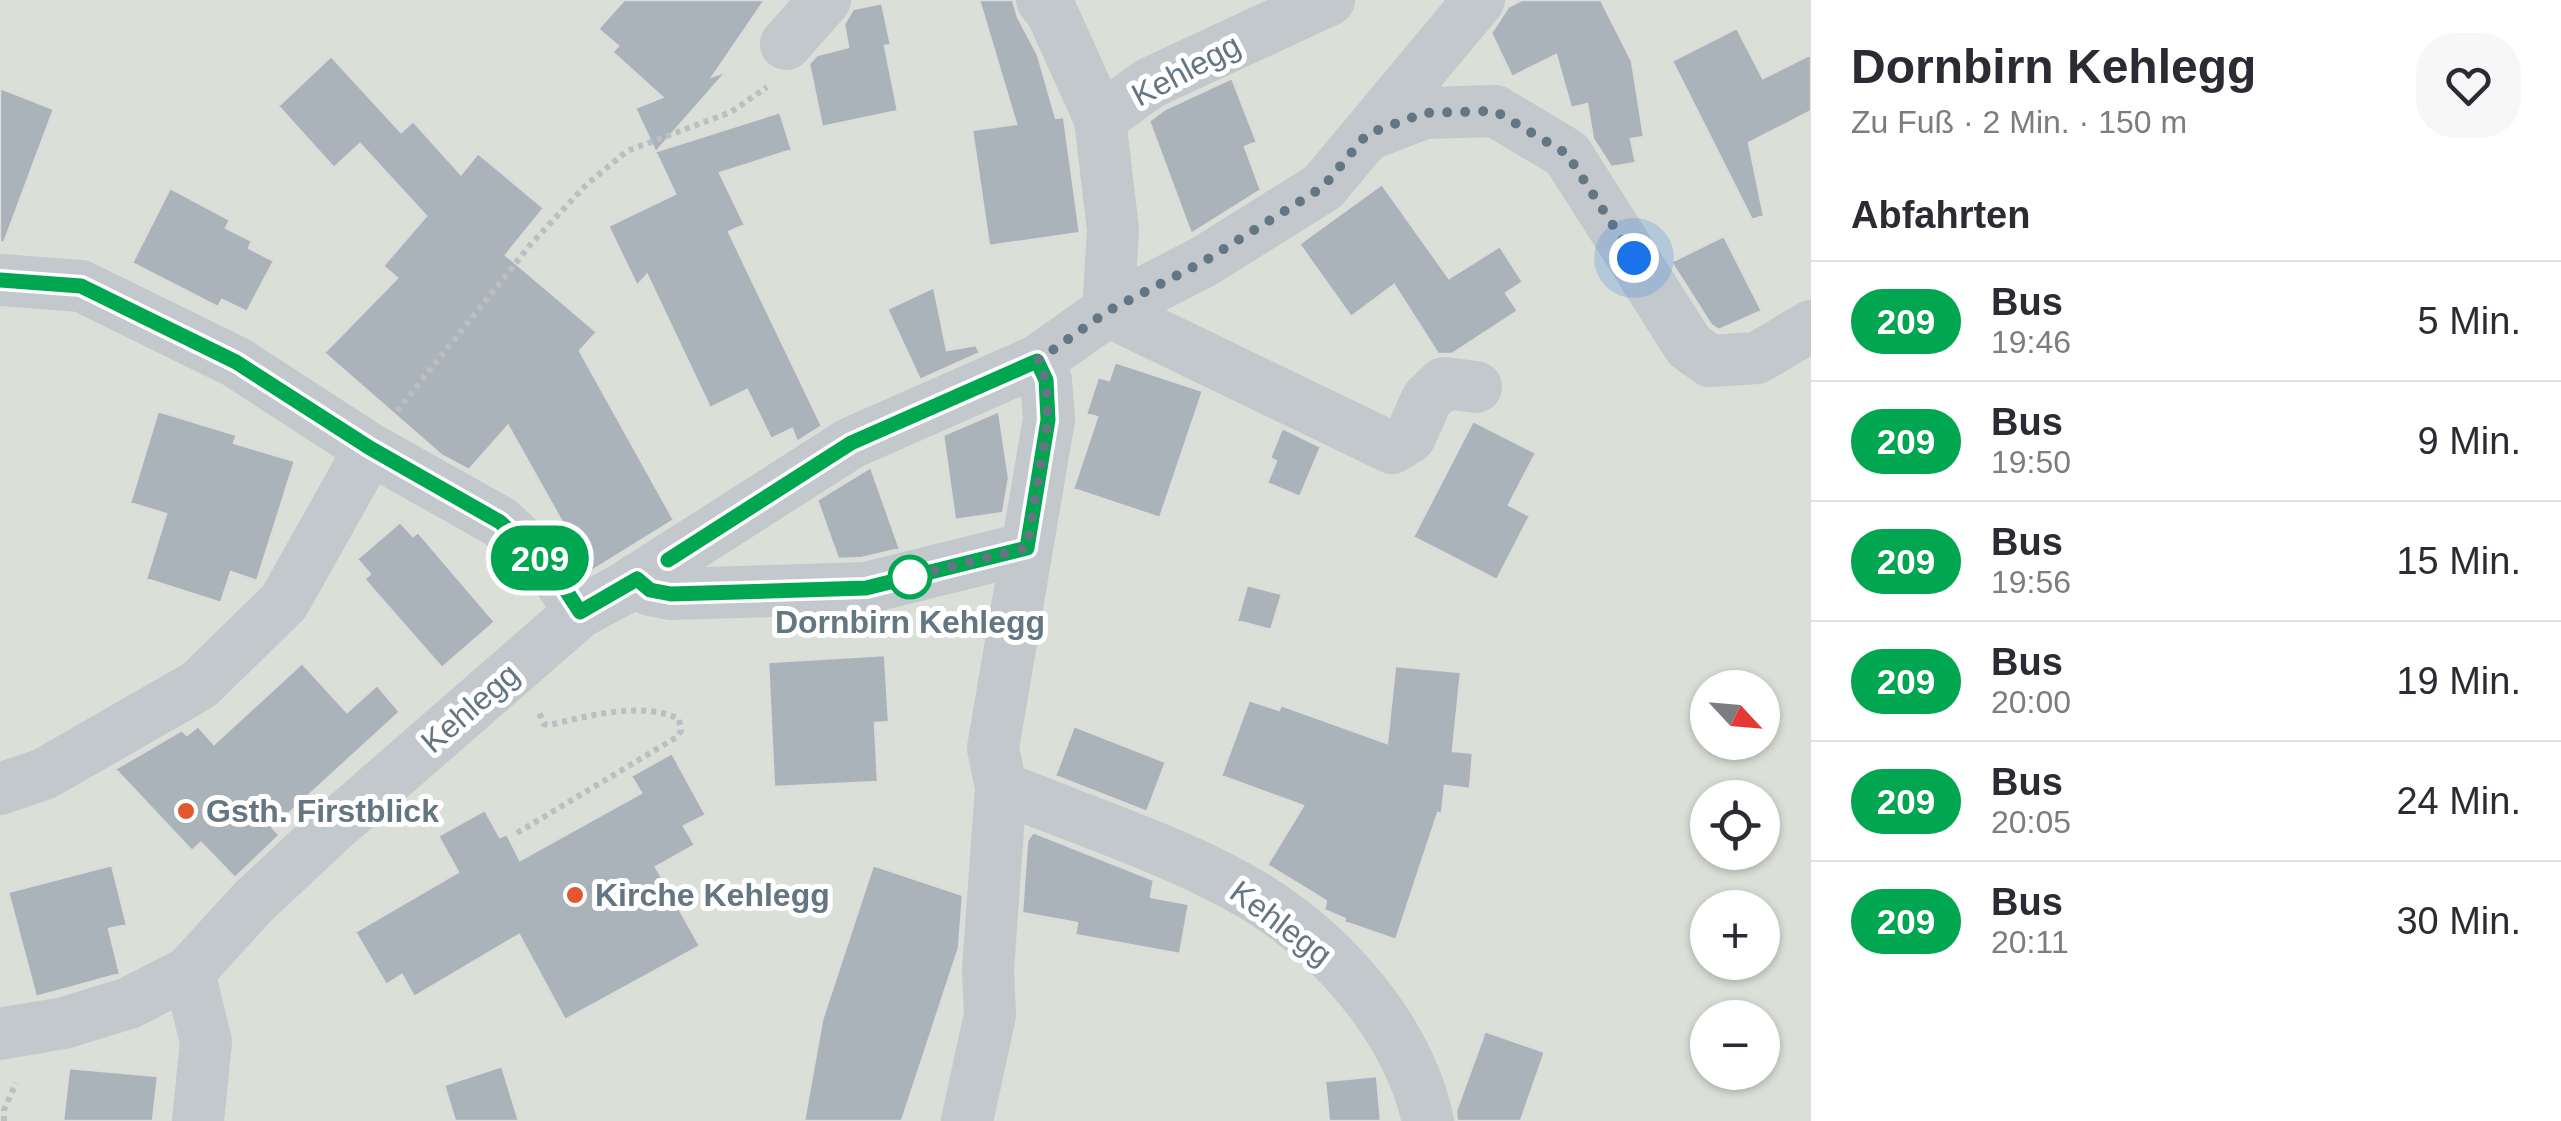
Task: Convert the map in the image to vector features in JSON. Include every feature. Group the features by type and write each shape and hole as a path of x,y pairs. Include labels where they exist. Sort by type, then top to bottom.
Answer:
{"street":[{"path":"786,44 825,0"},
{"name":"Kehlegg","path":"1042,0 1052,12 1100,119 1113,230 1108,311"},
{"name":"Kehlegg","path":"0,1034 64,1023 129,1003 189,972 253,902 330,830 580,612 851,443 1037,361 1108,311 1203,262 1323,187 1479,0"},
{"name":"Kehlegg","path":"1100,119 1150,83 1305,5"},
{"path":"1367,134 1424,113 1495,111 1567,154 1689,346 1710,361 1757,358 1811,326"},
{"path":"0,280 81,286 236,362 370,448 500,522 554,572 580,612"},
{"path":"1108,311 1392,448 1410,437 1427,399 1444,383 1476,387"},
{"path":"967,1121 990,1015 988,969 1001,787 992,748 1048,420 1046,380 1037,361"},
{"path":"0,790 44,774 199,686 284,602 370,448"},
{"path":"637,579 650,590 671,594 866,588 1027,548"},
{"name":"Kehlegg","path":"1001,787 1210,873 1256,898 1301,930 1352,979 1392,1032 1422,1090 1428,1121"},
{"path":"189,972 206,1042 198,1121"}],"path":[{"path":"370,448 451,341 585,186 627,152 732,112 768,86 786,44"},
{"path":"517,833 677,738 681,731 679,719 659,713 592,715 549,724 540,719 541,708"}],"shaded area":[{"path":"0,0 1811,0 1811,1121 0,1121"}],"building":[{"path":"624,0 765,0 713,76 727,71 657,151 780,112 792,150 720,173 745,225 729,232 822,426 797,442 792,429 771,439 747,390 710,408 647,275 637,286 608,226 675,194 635,108 662,97 612,52 618,46 598,29"},
{"path":"979,0 1013,0 1038,55 1056,118 1064,117 1080,233 989,246 972,130 1016,124"},
{"path":"1522,0 1601,0 1632,61 1644,137 1631,139 1636,163 1611,167 1593,139 1587,104 1571,108 1556,55 1512,77 1491,33 1508,7"},
{"path":"882,3 891,45 885,46 898,111 822,127 809,64 817,55 848,47 844,24 853,9"},
{"path":"1737,28 1763,78 1811,54 1811,111 1749,143 1764,216 1752,220 1672,61"},
{"path":"331,56 401,132 413,121 461,174 478,153 544,208 506,255 597,332 580,351 674,520 590,572 508,426 469,470 441,455 324,353 397,278 383,266 426,216 360,144 334,168 278,106"},
{"path":"1232,78 1257,142 1245,147 1261,190 1191,234 1149,121 1165,109"},
{"path":"0,88 54,109 4,243 0,242"},
{"path":"1382,184 1449,278 1500,246 1523,282 1506,293 1518,311 1452,354 1438,354 1394,285 1351,317 1299,244"},
{"path":"170,188 230,220 226,228 252,241 249,248 274,261 247,312 222,300 218,307 132,263"},
{"path":"1724,236 1762,311 1719,330 1711,325 1671,262"},
{"path":"934,287 947,350 976,345 980,353 920,380 887,309"},
{"path":"1115,362 1203,391 1160,518 1073,489 1097,417 1086,414 1098,377 1109,380"},
{"path":"158,411 237,435 234,443 295,461 257,581 231,572 221,603 146,579 166,514 130,503"},
{"path":"999,411 1009,478 1003,513 955,520 943,435"},
{"path":"1473,421 1536,453 1509,505 1530,516 1497,580 1413,537"},
{"path":"1282,428 1321,447 1300,497 1267,483 1276,461 1270,458"},
{"path":"871,467 900,549 838,559 817,500"},
{"path":"400,522 413,536 418,532 495,622 442,668 364,579 370,574 357,559"},
{"path":"1247,585 1282,594 1271,630 1237,621"},
{"path":"885,655 889,722 875,723 878,782 774,787 768,662"},
{"path":"302,663 347,712 377,685 400,712 273,828 280,835 235,878 201,843 192,851 115,769 182,730 187,735 198,726 214,744"},
{"path":"1395,666 1461,672 1453,751 1473,753 1470,789 1445,786 1442,814 1438,813 1396,940 1344,922 1345,919 1324,910 1326,901 1267,865 1303,806 1221,776 1249,700 1279,710 1281,705 1387,743"},
{"path":"1074,726 1166,762 1147,812 1055,776"},
{"path":"672,753 706,815 684,826 695,845 656,867 700,946 565,1020 519,935 414,997 402,975 386,985 355,932 458,872 438,836 485,810 500,837 507,834 520,860 641,793 631,776"},
{"path":"1033,832 1154,880 1151,897 1189,904 1180,954 1075,935 1077,923 1022,913 1027,841"},
{"path":"112,865 127,925 109,929 120,974 36,997 8,892"},
{"path":"873,865 963,895 959,948 902,1121 804,1121 822,1020"},
{"path":"1485,1031 1545,1052 1521,1121 1457,1121 1456,1111"},
{"path":"502,1066 519,1121 455,1121 444,1085"},
{"path":"69,1068 158,1076 153,1121 63,1121"},
{"path":"1377,1076 1381,1121 1329,1121 1325,1081"}],"bus line":[{"name":"209","path":"0,280 81,286 236,362 370,448 500,522 554,572 580,612 637,579 650,590 671,594 866,588 1027,548 1050,398 1037,361 851,443 668,560"}],"place":[{"name":"Dornbirn Kehlegg","path":"910,577"},
{"name":"Gsth. Firstblick","path":"186,811"},
{"name":"Kirche Kehlegg","path":"575,895"}],"route":[{"path":"910,577 896,580 1027,548 1050,398 1037,361 1108,311 1203,262 1323,187 1367,134 1424,113 1495,111 1567,154 1634,258"}]}
